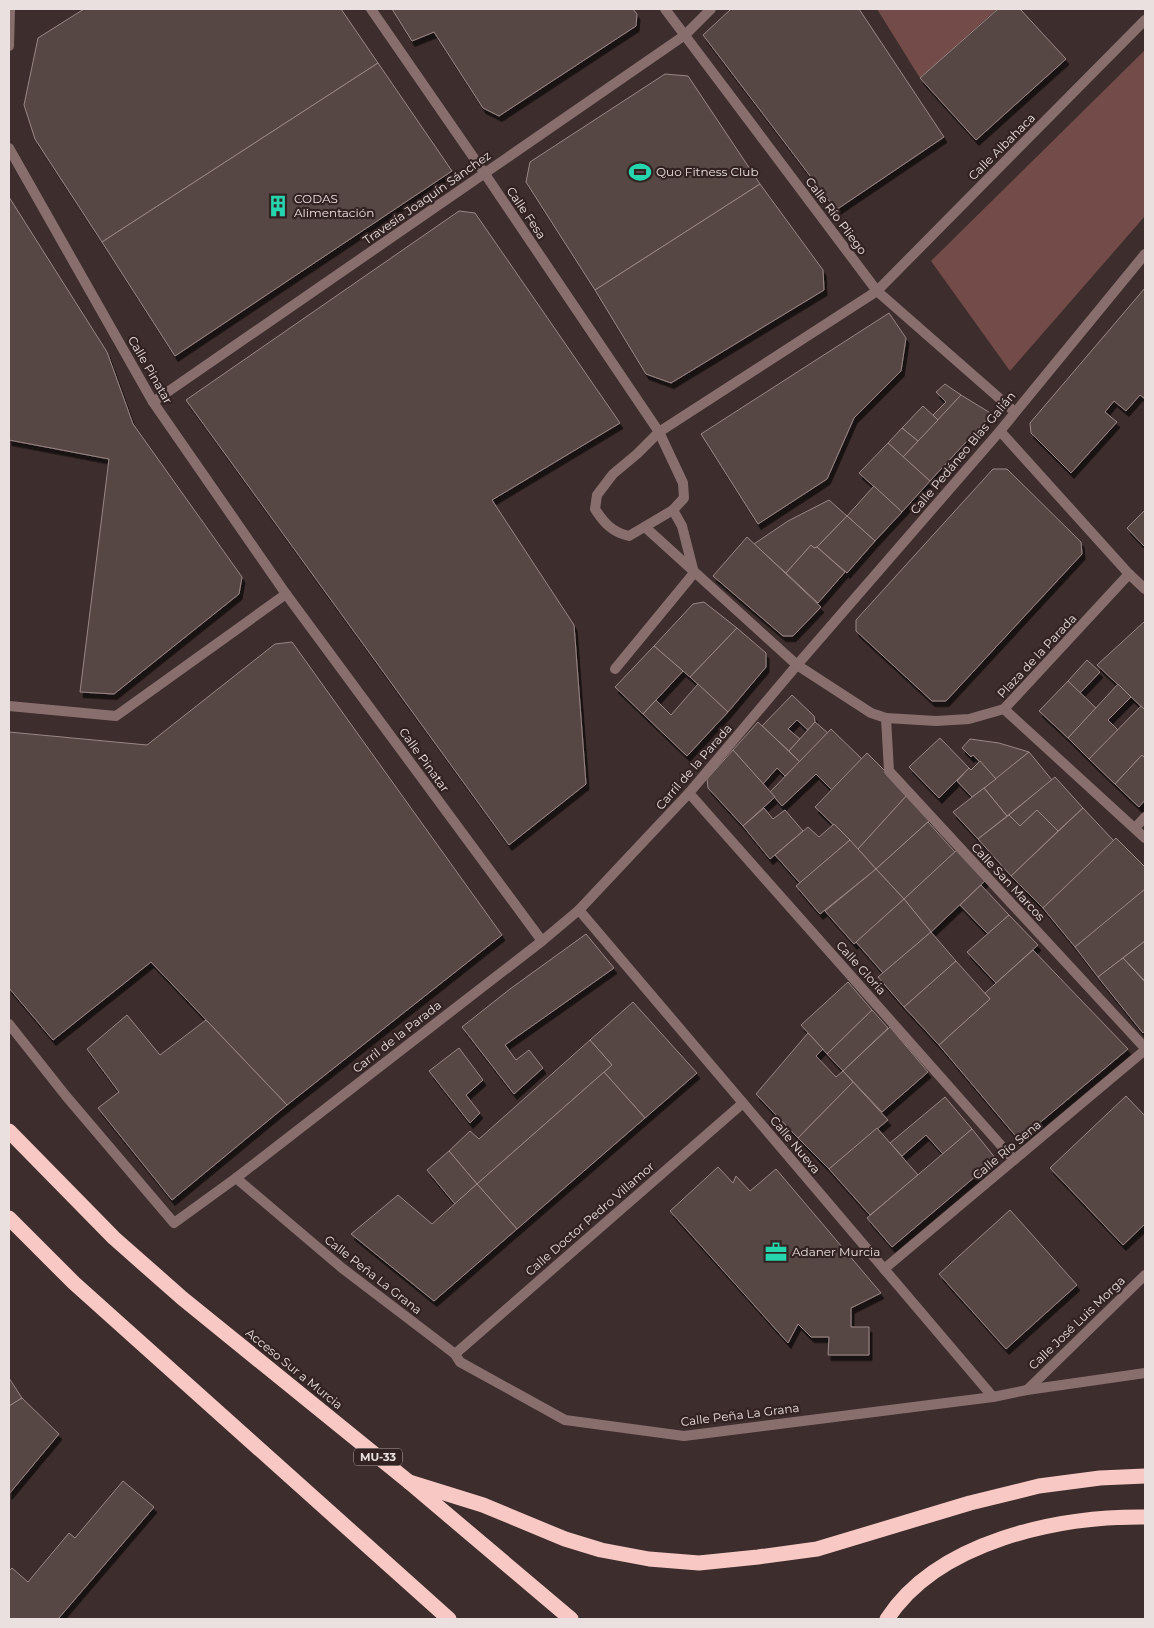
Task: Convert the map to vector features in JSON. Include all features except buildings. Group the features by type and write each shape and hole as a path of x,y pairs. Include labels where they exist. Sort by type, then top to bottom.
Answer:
{"highway":[{"name":"Acceso Sur a Murcia","path":"9,1131 114,1238 182,1298 409,1482 571,1619"},
{"path":"9,1218 74,1283 449,1619"},
{"path":"409,1482 483,1505 564,1539 601,1550 650,1559 699,1563 758,1558 817,1549 970,1503 1039,1486 1100,1478 1145,1476"},
{"path":"887,1619 894,1608 916,1586 943,1566 976,1549 1011,1536 1073,1522 1145,1517"}],"street":[{"path":"9,46 10,9"},
{"name":"Calle Fesa","path":"371,9 659,432 683,483 684,498 673,510"},
{"name":"Calle Río Pliego","path":"665,9 877,292 1015,412"},
{"name":"Travesía Joaquín Sánchez","path":"153,402 684,35 711,9"},
{"name":"Calle Albahaca","path":"646,527 629,536 618,534 604,524 594,509 597,494 613,474 659,432 877,292 1145,20"},
{"name":"Calle Pinatar","path":"9,148 153,402 286,594 542,941"},
{"name":"Calle Pedáneo Blas Galián","path":"797,665 1000,431 1145,254"},
{"path":"1000,431 1129,574 1145,589"},
{"path":"615,669 694,573 682,526 673,510 646,527"},
{"name":"Plaza de la Parada","path":"646,527 694,573 797,665 871,713 886,718 936,721 970,719 1004,709 1129,574"},
{"path":"9,706 116,716 286,594"},
{"name":"Carril de la Parada","path":"9,1024 66,1096 174,1223 236,1178 542,941 579,910 689,793 797,665"},
{"path":"1004,709 1145,838"},
{"name":"Calle San Marcos","path":"886,718 889,771 1145,1049"},
{"name":"Calle Gloria","path":"689,793 1014,1160"},
{"path":"1134,828 1145,817"},
{"name":"Calle Nueva","path":"579,910 993,1397"},
{"name":"Calle Río Sena","path":"884,1269 1145,1049"},
{"name":"Calle Doctor Pedro Villamor","path":"454,1354 743,1103"},
{"name":"Calle Peña La Grana","path":"236,1178 342,1268 454,1354 460,1362 566,1420 684,1436 993,1397 1027,1390 1145,1373"},
{"name":"Calle José Luis Morga","path":"1027,1390 1145,1275"}],"shaded area":[{"path":"877,9 997,9 920,78"},
{"path":"1145,50 1145,216 1010,371 931,261"}],"place":[{"name":"Quo Fitness Club","path":"640,172"},
{"name":"CODAS Alimentación","path":"278,206"},
{"name":"Adaner Murcia","path":"776,1252"}]}
